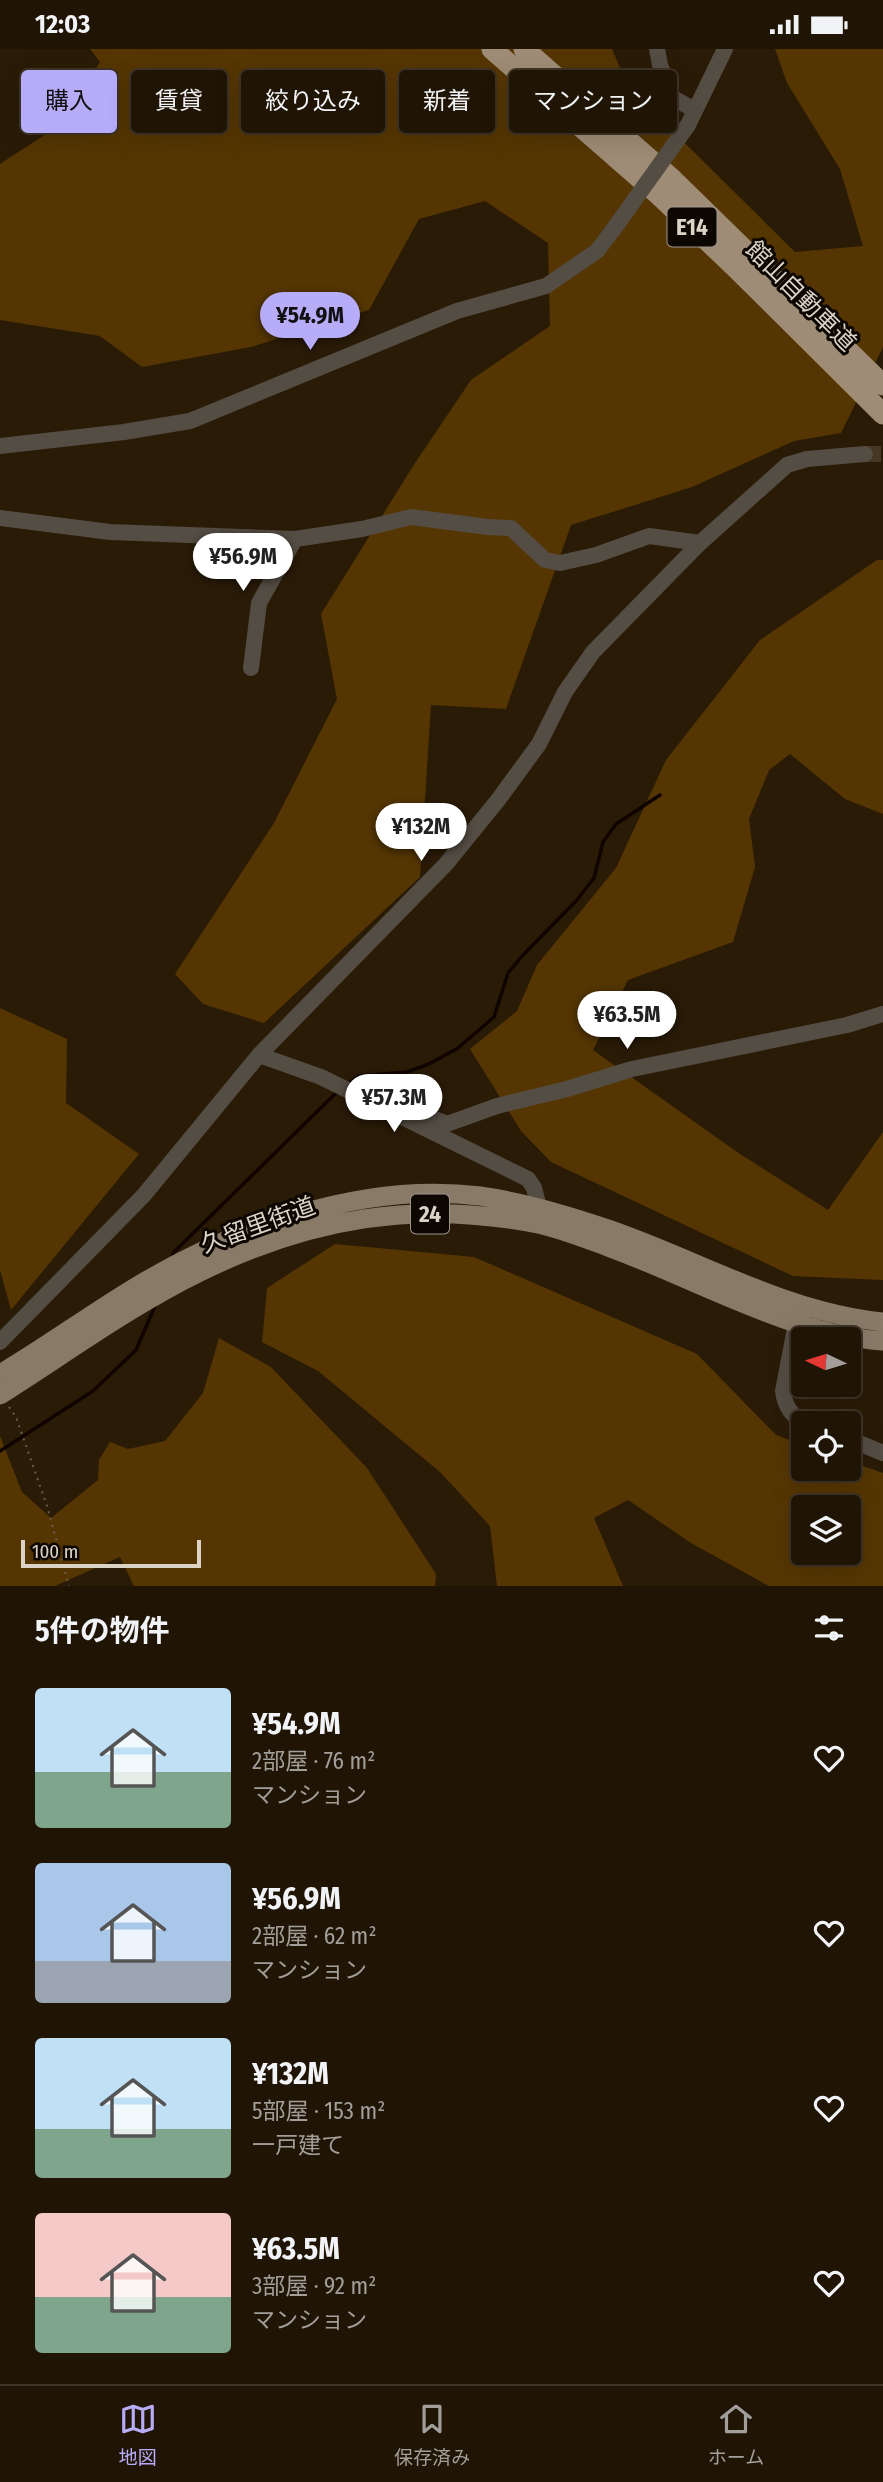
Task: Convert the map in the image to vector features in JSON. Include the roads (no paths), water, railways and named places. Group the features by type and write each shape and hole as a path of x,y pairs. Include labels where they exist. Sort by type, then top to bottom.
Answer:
{"highway":[{"name":"館山自動車道","path":"492,49 724,256 883,414"},
{"name":"館山自動車道","path":"524,49 672,179 883,385"}],"main road":[{"name":"久留里街道","path":"0,1374 130,1290 247,1230 340,1203 391,1196 479,1196 539,1207 609,1229 776,1297 843,1315 883,1322"},
{"name":"久留里街道","path":"1,1395 135,1309 209,1268 296,1233 344,1220 394,1215 437,1213 539,1224 610,1247 796,1323 837,1335 883,1341"}],"street":[{"path":"657,49 660,65 673,98 695,110"},
{"path":"0,446 124,432 190,421 457,311 546,286 597,251 613,230 688,125 725,49"},
{"path":"0,1342 144,1195 259,1055 446,864 539,744 565,692 593,652 700,543 788,465 807,459 865,454"},
{"path":"0,518 110,533 295,539 362,529 411,517 511,528 545,560 559,563 596,555 649,536 700,543"},
{"path":"251,668 259,603 295,539"},
{"path":"397,1114 405,1107 447,1124 497,1106 567,1089 632,1069 847,1025 883,1014"},
{"path":"259,1055 321,1077 528,1179 534,1188 539,1207"},
{"path":"791,1413 783,1391 796,1323"},
{"path":"861,1444 883,1453"}],"waterway":[{"path":"347,1085 359,1076 407,1072 429,1064 458,1048 494,1017 508,973 594,878 603,842 616,824 660,795"},
{"path":"171,1259 174,1252 338,1091"},
{"path":"0,1451 93,1391 136,1350 155,1306"}],"tunnel":[{"path":"865,454 883,454"}]}
